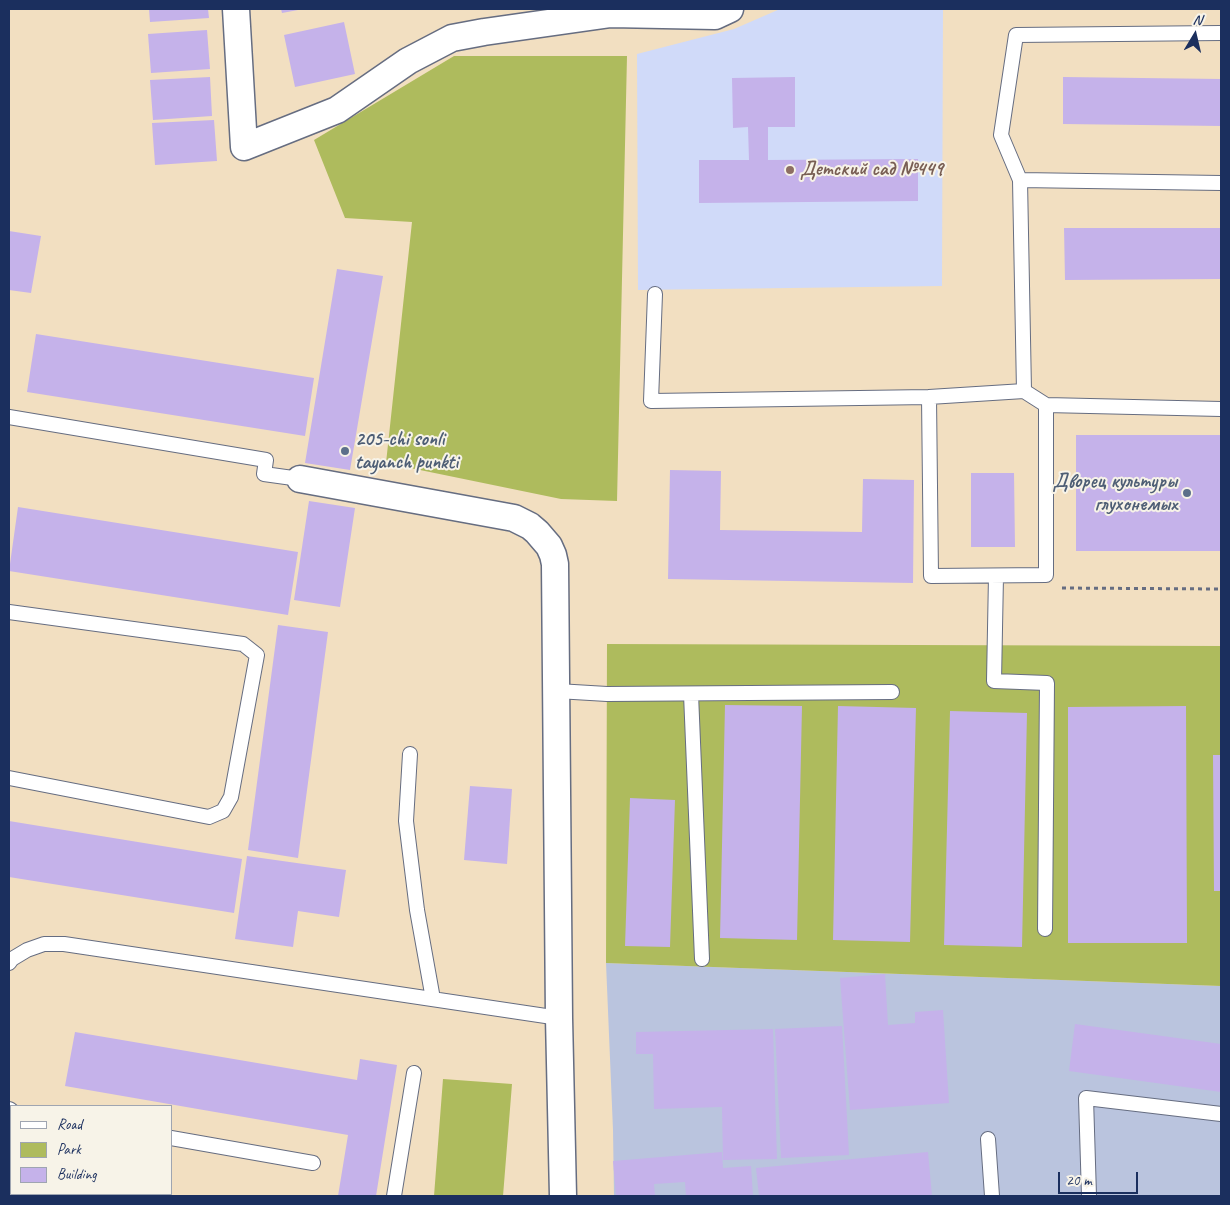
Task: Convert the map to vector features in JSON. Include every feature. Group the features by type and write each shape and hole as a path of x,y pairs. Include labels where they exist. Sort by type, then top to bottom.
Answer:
{"street":[{"path":"236,9 244,147 337,110 408,61 452,38 611,14 715,16 730,9"},
{"path":"300,479 505,516 522,522 537,532 549,546 555,564 559,1018 564,1196"}],"lane":[{"path":"1024,391 1020,180 1001,134 1016,35 1221,33"},
{"path":"1020,180 1221,182"},
{"path":"655,294 651,402 928,397 1024,391 1046,405 1221,409"},
{"path":"928,397 931,576 1046,575 1046,405"},
{"path":"9,417 266,460 264,474 300,479"},
{"path":"996,576 994,681 1047,683 1045,930"},
{"path":"9,612 243,644 257,655 231,797 223,811 209,817 9,778"},
{"path":"557,691 607,694 892,692"},
{"path":"691,694 702,959"},
{"path":"410,754 406,821 417,910 433,999"},
{"path":"9,963 27,950 44,944 64,944 559,1018"},
{"path":"394,1196 414,1073"},
{"path":"1089,1196 1086,1098 1221,1114"},
{"path":"172,1138 313,1163"},
{"path":"988,1139 992,1196"}],"path":[{"path":"1054,588 1221,589"}],"shaded area":[{"name":"Детский сад №449","path":"780,9 943,9 942,286 638,290 637,54 734,29"},
{"path":"606,963 1221,986 1221,1196 614,1196"}],"green space":[{"path":"454,56 627,56 617,501 561,499 386,463 412,222 345,218 314,140"},
{"path":"607,644 1221,646 1221,986 606,963"},
{"path":"443,1079 512,1084 503,1196 434,1196"}],"building":[{"path":"149,9 208,9 209,18 150,22"},
{"path":"281,9 298,9 298,10 282,13"},
{"path":"344,22 355,74 295,87 284,35"},
{"path":"207,30 210,69 151,73 148,34"},
{"path":"210,77 212,116 153,120 150,80"},
{"path":"795,77 795,127 768,127 768,160 918,159 918,201 699,203 699,160 749,160 748,127 733,128 732,78"},
{"path":"1063,77 1221,79 1221,126 1063,124"},
{"path":"214,120 217,161 155,165 152,123"},
{"path":"1064,228 1221,228 1221,279 1065,280"},
{"path":"9,231 41,236 31,293 9,290"},
{"path":"337,269 383,276 350,470 305,463"},
{"path":"36,334 314,378 305,436 27,392"},
{"path":"1076,435 1221,435 1221,551 1076,551"},
{"path":"670,470 721,471 720,530 862,532 863,479 914,480 913,583 668,579"},
{"path":"971,473 1014,473 1015,547 971,547"},
{"path":"309,501 355,508 340,607 294,600"},
{"path":"18,507 298,552 288,615 9,571"},
{"path":"278,625 328,632 298,858 248,850"},
{"path":"725,705 802,706 797,940 720,938"},
{"path":"838,706 916,708 910,942 833,940"},
{"path":"1186,706 1187,943 1068,943 1068,707"},
{"path":"950,711 1027,713 1022,947 944,945"},
{"path":"1213,755 1221,755 1221,891 1214,891"},
{"path":"470,786 512,789 507,864 464,860"},
{"path":"630,798 675,800 670,947 625,946"},
{"path":"9,821 242,859 234,913 9,877"},
{"path":"247,856 346,870 339,917 298,911 293,947 235,939"},
{"path":"885,974 888,1025 915,1023 915,1012 943,1010 949,1103 850,1110 840,978"},
{"path":"1075,1024 1221,1044 1221,1092 1069,1071"},
{"path":"842,1026 849,1155 781,1158 775,1029"},
{"path":"773,1029 777,1159 723,1160 722,1107 654,1109 653,1054 636,1054 636,1032"},
{"path":"75,1032 357,1080 360,1059 397,1065 376,1196 338,1196 348,1135 65,1086"},
{"path":"722,1152 723,1168 751,1166 753,1196 686,1196 685,1182 654,1184 655,1196 616,1196 613,1161"},
{"path":"928,1152 932,1196 759,1196 756,1168"},
{"path":"48,1195 71,1195 71,1196"}],"place":[{"name":"Детский сад №449","path":"790,170"},
{"name":"205-chi sonli tayanch punkti","path":"345,451"},
{"name":"Дворец культуры глухонемых","path":"1187,493"}]}
